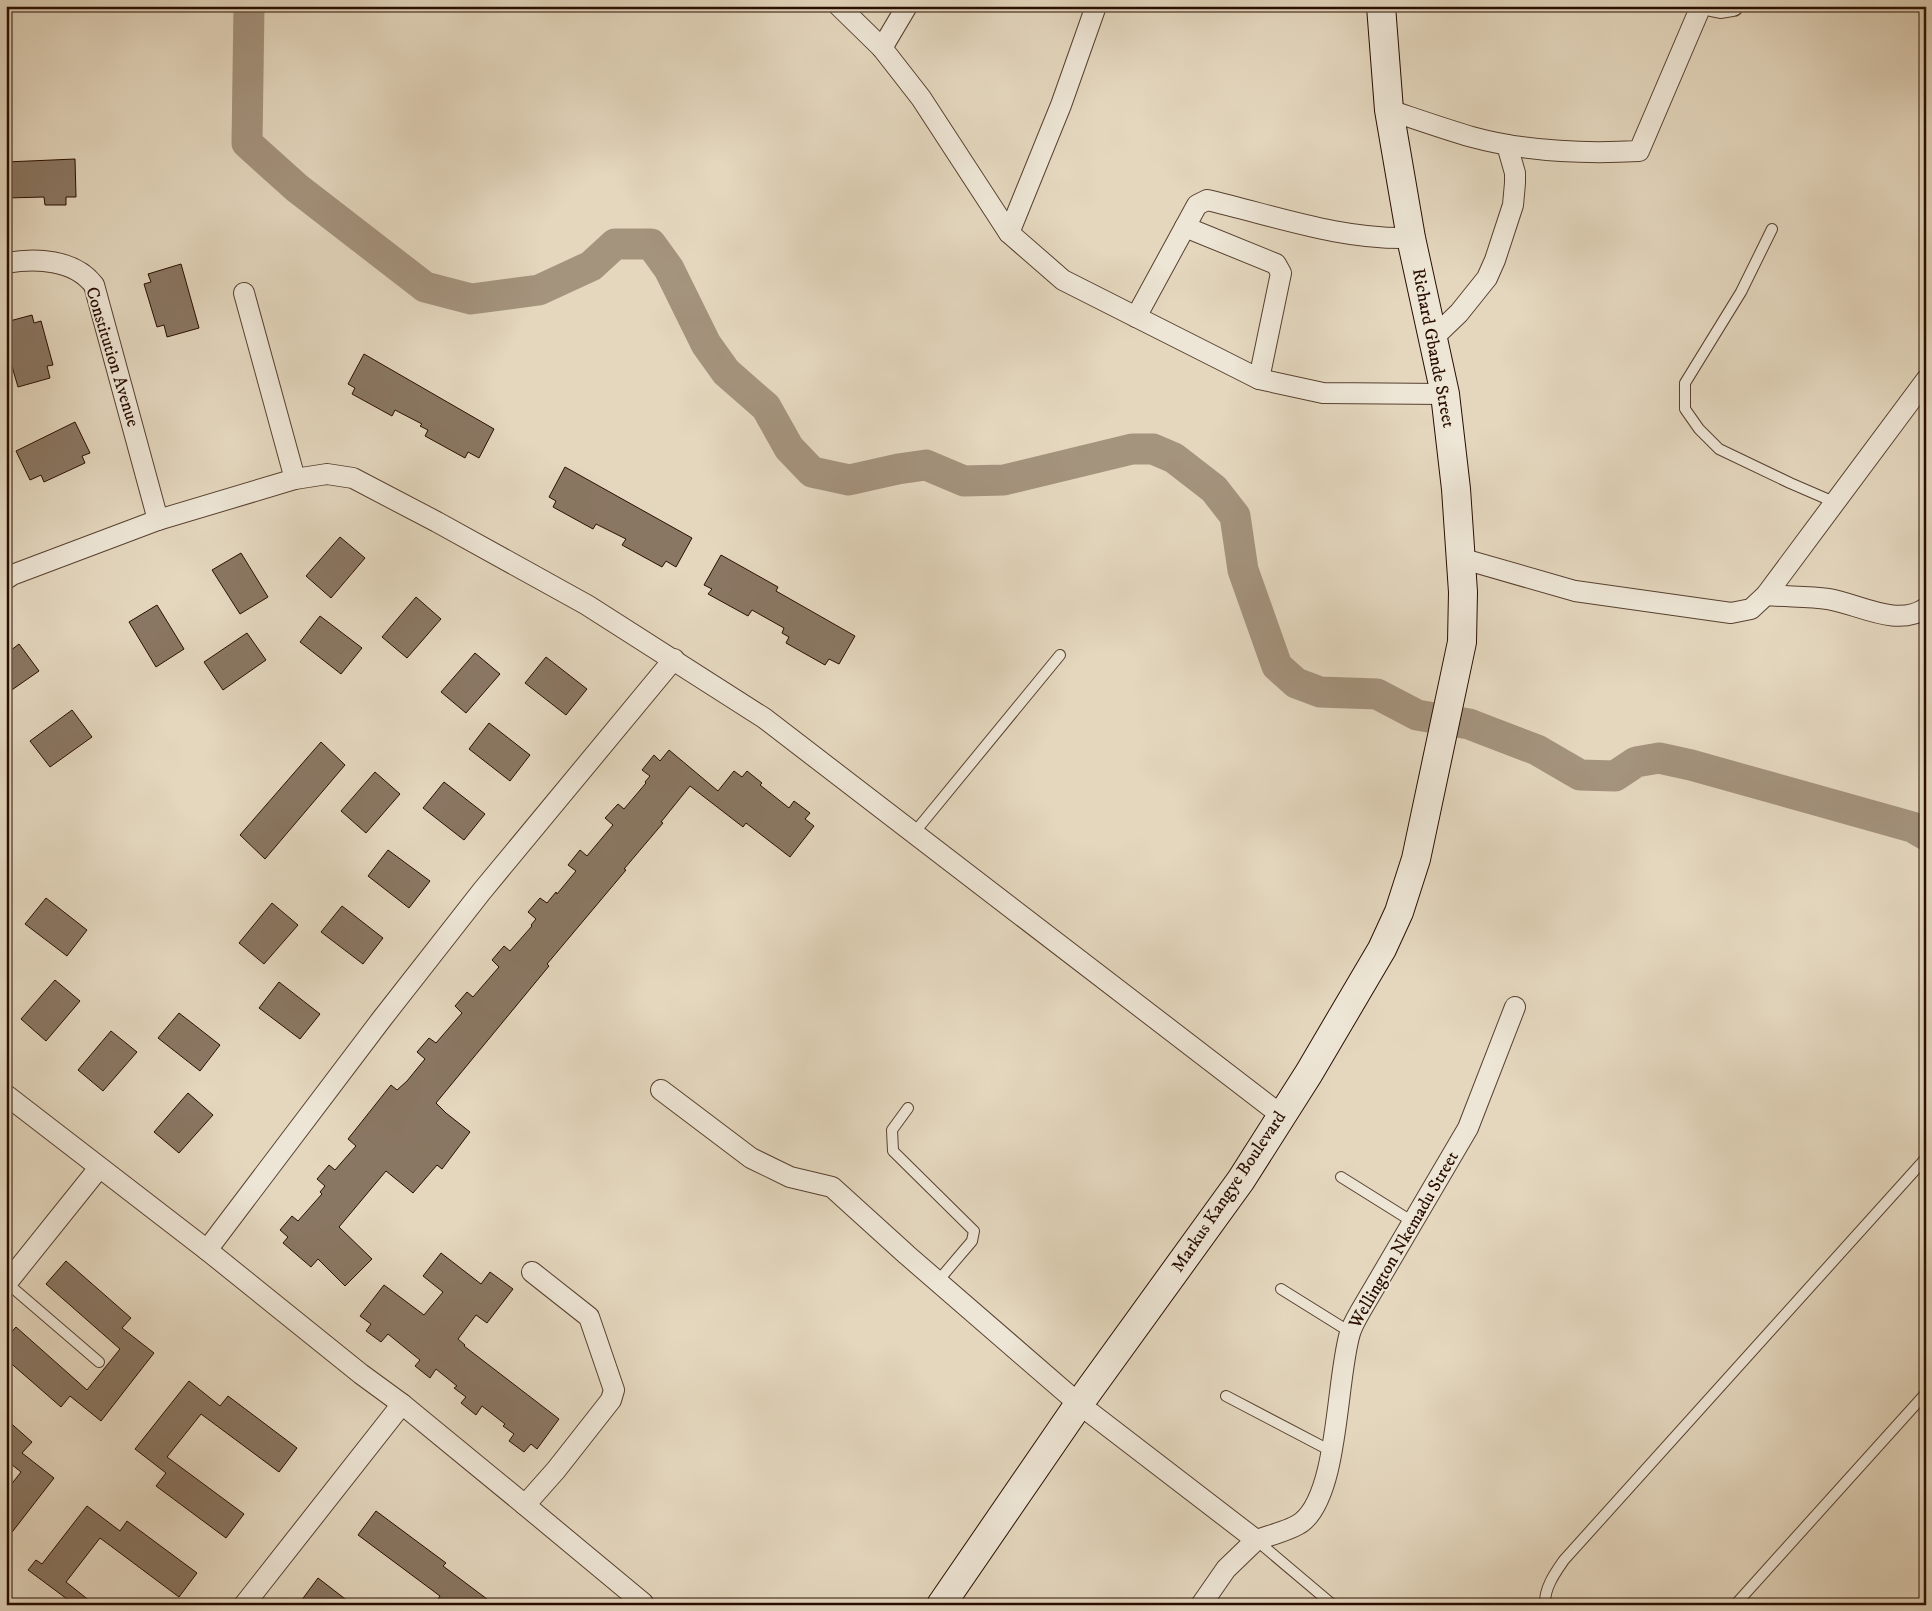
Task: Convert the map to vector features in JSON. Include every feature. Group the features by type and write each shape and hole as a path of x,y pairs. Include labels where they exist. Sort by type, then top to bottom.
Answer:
{"street":[{"path":"839,6 882,48 921,98 1009,233 1063,280 1259,379 1323,393 1445,394"},
{"path":"882,48 907,6"},
{"name":"Richard Gbande Street","path":"1381,6 1389,110 1412,238 1445,394 1456,489 1462,592 1462,642 1451,690"},
{"path":"1389,110 1473,137 1507,144 1549,150 1601,153 1639,151 1701,6"},
{"path":"1711,6 1721,8 1732,6"},
{"path":"1009,233 1061,105 1093,7"},
{"path":"1432,339 1460,313 1487,278 1495,260 1513,206 1515,173 1507,144"},
{"path":"1136,317 1197,204 1207,200 1304,226 1354,236 1386,239 1412,238"},
{"path":"1185,227 1276,264 1280,269 1281,273 1259,379"},
{"name":"Constitution Avenue","path":"6,263 60,263 82,271 94,285 158,520"},
{"path":"244,293 295,478"},
{"path":"1460,558 1575,591 1731,613 1751,609 1766,595 1926,380"},
{"path":"6,578 158,520 295,478 327,474 354,478 587,605 764,718 1281,1115"},
{"path":"1766,595 1828,599 1884,614 1910,616 1926,608"},
{"path":"207,1250 381,1020 482,891 674,659"},
{"name":"Markus Kangye Boulevard","path":"941,1605 1079,1404 1241,1180 1309,1073 1382,949 1399,912 1416,859 1451,690"},
{"name":"Wellington Nkemadu Street","path":"1256,1540 1300,1524 1312,1513 1323,1489 1331,1451 1350,1332 1468,1128 1515,1007"},
{"path":"662,1090 751,1158 790,1177 832,1187 1079,1404 1256,1540 1226,1569 1201,1605"},
{"path":"6,1095 207,1250 361,1374 402,1404 643,1603"},
{"path":"6,1283 99,1168"},
{"path":"525,1505 556,1470 611,1400 614,1390 589,1317 532,1272"},
{"path":"244,1605 402,1404"}],"lane":[{"path":"1772,230 1741,292 1685,383 1685,409 1699,429 1719,449 1834,502"},
{"path":"914,833 1060,655"},
{"path":"908,1108 892,1130 893,1151 974,1231 972,1241 938,1281"},
{"path":"1545,1605 1545,1598 1551,1579 1564,1560 1926,1158"},
{"path":"1341,1177 1413,1222"},
{"path":"6,1283 99,1362"},
{"path":"1281,1289 1350,1332"},
{"path":"1734,1605 1926,1393"},
{"path":"1226,1396 1331,1451"},
{"path":"1256,1540 1333,1605"}],"building":[{"path":"75,159 76,197 66,197 66,205 45,205 44,197 6,198 6,162"},
{"path":"181,264 199,328 167,337 164,325 157,327 144,284 151,282 148,274"},
{"path":"32,315 34,323 41,321 53,365 47,366 50,378 18,387 6,346 6,322"},
{"path":"364,354 494,429 479,458 468,452 465,458 425,436 428,430 420,426 422,424 395,410 392,416 352,394 355,388 348,384"},
{"path":"75,422 90,453 82,456 85,463 44,482 41,475 30,480 16,451"},
{"path":"565,467 692,538 676,567 666,561 662,567 622,545 626,539 596,524 593,529 553,507 556,501 549,497"},
{"path":"340,537 365,558 331,598 306,576"},
{"path":"241,553 268,597 240,614 212,570"},
{"path":"721,555 778,587 776,591 855,636 839,664 829,659 825,665 786,643 789,637 782,633 784,628 752,610 748,616 708,594 712,589 704,585"},
{"path":"416,597 441,619 407,658 382,637"},
{"path":"157,605 184,649 156,667 129,622"},
{"path":"320,616 362,648 341,674 300,642"},
{"path":"247,633 266,660 223,690 204,662"},
{"path":"19,644 39,671 6,694 6,654"},
{"path":"475,653 500,674 466,713 441,692"},
{"path":"546,657 587,689 566,715 525,683"},
{"path":"72,710 92,737 50,767 30,741"},
{"path":"489,723 530,755 510,781 469,749"},
{"path":"321,742 345,765 265,859 240,835"},
{"path":"669,750 718,791 734,771 742,777 747,771 762,783 760,785 789,808 794,801 810,813 805,819 814,826 790,857 746,823 743,827 690,786 661,822 663,823 624,869 626,870 547,964 549,966 436,1103 470,1132 442,1169 437,1165 413,1193 386,1171 339,1227 372,1259 345,1286 318,1259 311,1267 283,1243 288,1237 280,1230 292,1216 298,1221 322,1194 320,1192 325,1186 317,1179 329,1165 335,1170 356,1146 348,1139 391,1085 397,1090 407,1081 425,1059 417,1052 429,1038 436,1043 462,1013 455,1006 467,992 473,997 499,967 492,960 504,946 510,951 532,926 536,919 528,912 540,898 547,903 556,892 557,894 576,871 568,865 580,850 587,856 613,825 605,818 618,804 624,809 646,783 650,776 642,770 654,755 660,761"},
{"path":"375,772 400,794 366,833 341,811"},
{"path":"444,782 485,814 464,840 423,808"},
{"path":"388,850 430,881 409,908 368,876"},
{"path":"46,898 87,930 67,956 25,924"},
{"path":"272,903 298,925 264,964 239,943"},
{"path":"342,906 383,938 363,964 321,932"},
{"path":"55,980 80,1001 46,1041 21,1019"},
{"path":"279,982 320,1014 300,1039 259,1008"},
{"path":"179,1013 220,1045 200,1071 158,1038"},
{"path":"111,1031 137,1052 103,1091 78,1070"},
{"path":"188,1093 213,1115 179,1153 154,1132"},
{"path":"441,1253 481,1284 490,1272 513,1289 487,1323 476,1315 458,1339 464,1346 559,1419 537,1449 531,1444 524,1452 509,1441 514,1434 503,1426 505,1424 482,1406 476,1415 461,1403 466,1397 454,1388 457,1386 436,1369 430,1378 415,1366 420,1360 388,1334 381,1342 366,1331 371,1324 360,1316 384,1285 424,1315 443,1292 423,1276"},
{"path":"66,1261 131,1318 122,1328 154,1353 101,1421 70,1396 61,1407 6,1359 6,1338 16,1327 87,1390 120,1349 46,1284"},
{"path":"189,1381 220,1406 228,1396 297,1448 279,1472 201,1414 167,1457 244,1514 226,1538 156,1486 166,1473 135,1449"},
{"path":"6,1419 32,1442 22,1453 54,1478 6,1540 6,1491 21,1472 6,1460"},
{"path":"87,1506 120,1531 127,1521 197,1573 179,1597 100,1538 66,1582 95,1605 62,1605 67,1599 28,1570 36,1560 42,1564"},
{"path":"376,1511 446,1563 443,1566 495,1605 445,1605 438,1599 440,1596 358,1535"},
{"path":"318,1578 353,1605 298,1605"}],"waterway":[{"path":"249,6 247,143 297,188 425,287 471,299 539,290 591,266 615,244 651,244 669,269 706,344 726,372 766,407 789,448 812,472 849,480 926,465 964,481 1004,480 1132,449 1153,449 1174,458 1214,489 1235,516 1243,570 1277,666 1296,683 1320,692 1377,694 1417,715 1469,724 1537,750 1580,775 1615,776 1636,762 1659,758 1691,765 1912,827 1926,835"}]}
